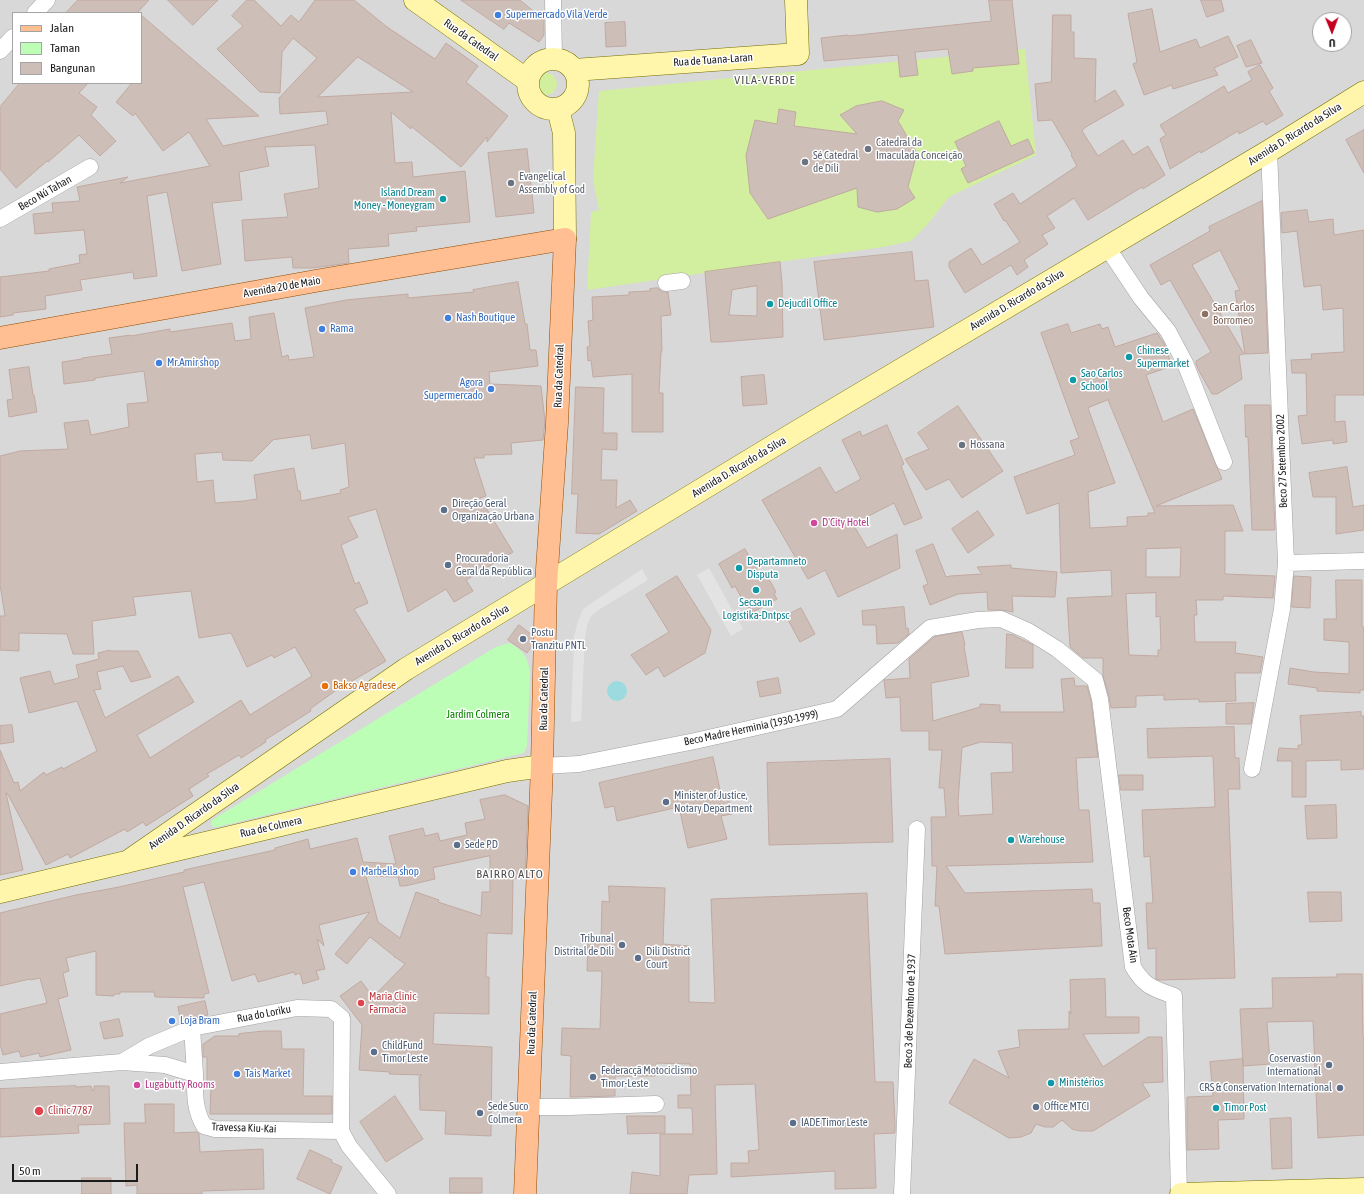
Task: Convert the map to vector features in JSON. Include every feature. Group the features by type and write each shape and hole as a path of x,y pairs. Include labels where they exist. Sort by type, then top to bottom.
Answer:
{"main road":[{"name":"Avenida 20 de Maio","path":"0,338 321,280 565,239"},
{"name":"Rua da Catedral","path":"525,1194 542,766 546,584 557,423 565,239"}],"street":[{"path":"36,12 47,0"},
{"name":"Rua da Catedral","path":"415,0 528,80"},
{"path":"553,0 554,59"},
{"name":"Rua de Tuana-Laran","path":"574,70 798,54 796,0"},
{"path":"0,51 12,38"},
{"path":"554,59 562,60 569,64 578,78 579,86 577,94 566,106 558,110 549,110 535,103 530,96 528,80 532,69 542,61 554,59"},
{"name":"Avenida D. Ricardo da Silva","path":"127,862 406,669 798,431 1269,151 1364,92"},
{"name":"Rua da Catedral","path":"558,110 564,133 565,239"},
{"name":"Beco 27 Setembro 2002","path":"1252,769 1282,608 1286,562 1269,151"},
{"name":"Beco Nú Tahan","path":"0,219 90,167"},
{"path":"1107,246 1141,298 1168,331 1185,363 1224,462"},
{"path":"666,283 682,281"},
{"path":"1286,562 1363,564"},
{"name":"Beco Mota Ain","path":"930,628 978,620 1001,619 1028,631 1057,649 1095,680 1100,699 1104,727 1133,967 1140,978 1152,988 1174,996 1180,1194"},
{"name":"Beco Madre Herminia (1930-1999)","path":"542,766 589,762 837,710 930,628"},
{"name":"Rua de Colmera","path":"0,892 507,771 542,766"},
{"name":"Beco 3 de Dezembro de 1937","path":"902,1194 918,829"},
{"name":"Rua do Loriku","path":"0,1072 122,1062 149,1046 192,1028 297,1008 331,1008 342,1018 341,1130 349,1146 388,1194"},
{"path":"122,1062 165,1065 195,1074 192,1028"},
{"name":"Travessa Kiu-Kai","path":"195,1074 195,1099 198,1116 204,1126 215,1129 341,1130"},
{"path":"529,1107 656,1104"},
{"path":"1180,1194 1364,1189"}],"shaded area":[{"path":"0,0 1364,0 1364,1194 0,1194"},
{"path":"709,568 743,629 731,636 697,575"},
{"path":"642,569 648,580 591,616 587,625 585,637 581,721 571,722 574,637 583,609"}],"green space":[{"path":"1025,49 1036,155 949,197 927,225 911,241 883,247 587,290 591,212 599,210 593,179 599,91"},
{"path":"546,73 554,76 557,84 554,92 546,95 538,92 535,84 538,76"},
{"name":"Jardim Colmera","path":"509,643 522,652 528,663 530,674 527,745 524,753 217,827 213,827 211,824 212,820 494,648"}],"water":[{"path":"617,681 624,684 627,691 624,698 617,701 610,698 607,691 610,684"}],"building":[{"path":"78,0 149,0 138,12 67,12"},
{"path":"168,0 218,0 193,25"},
{"path":"247,0 254,0 281,26 291,15 299,22 315,0 354,0 387,27 435,59 446,43 478,66 466,82 508,116 487,142 487,137 461,167 411,126 411,129 391,112 395,163 412,162 413,177 465,171 470,222 416,227 417,231 388,234 389,246 348,249 349,263 313,268 293,268 292,257 245,261 242,220 288,217 284,194 319,188 315,145 265,147 269,166 239,172 242,200 212,203 221,264 182,271 167,192 147,196 157,276 134,279 133,272 80,280 82,290 45,296 46,309 13,313 13,315 0,317 0,277 49,271 49,269 80,263 79,255 87,254 84,230 35,234 33,214 53,212 52,203 80,201 77,187 128,177 120,183 210,166 189,132 163,151 135,113 133,116 116,102 131,84 142,84 142,16 259,116 206,119 223,146 328,124 326,111 280,114 279,98 317,58 293,38 282,52 280,93 260,92 217,49 243,26 232,16","holes":["358,57 413,92 318,97"]},
{"path":"461,0 520,0 544,20 544,35 539,42 509,23 504,29"},
{"path":"989,0 1012,0 1019,64 973,68 973,71 952,74 948,49 915,52 918,75 900,77 898,55 824,61 821,38 991,21"},
{"path":"1201,0 1221,0 1224,11 1207,17"},
{"path":"1152,9 1160,52 1196,39 1200,48 1228,36 1238,57 1214,68 1218,75 1173,89 1172,85 1144,95 1133,64 1137,62 1128,14"},
{"path":"1053,15 1071,15 1071,32 1074,32 1074,58 1096,59 1095,102 1115,90 1124,105 1084,128 1082,131 1098,156 1123,140 1133,155 1148,146 1165,175 1143,189 1142,187 1088,220 1074,198 1047,216 1055,228 1042,235 1048,244 1024,260 1028,267 1017,275 1011,265 965,293 949,267 949,262 971,248 982,265 1020,242 1005,220 1004,221 994,204 1013,193 1020,204 1077,166 1071,155 1072,154 1052,120 1038,121 1035,84 1051,82"},
{"path":"625,22 626,46 606,47 605,23"},
{"path":"1251,40 1262,63 1246,67 1237,46"},
{"path":"1260,65 1273,88 1269,91 1283,115 1266,125 1263,121 1239,134 1238,131 1170,169 1160,139 1166,135 1160,125 1224,86 1228,93 1252,80 1248,72"},
{"path":"19,84 87,84 79,93 97,107 91,115 116,141 100,156 79,135 16,188 0,169 0,107"},
{"path":"882,101 904,110 898,121 917,153 908,187 915,198 897,209 877,212 858,207 857,188 768,219 750,193 746,155 755,120 777,124 779,109 796,112 794,126 857,134 840,115 856,106"},
{"path":"999,121 1011,146 1028,139 1034,153 968,183 961,169 966,166 955,142"},
{"path":"1364,130 1364,173 1346,140"},
{"name":"Evangelical Assembly of God","path":"527,149 534,213 496,217 488,153"},
{"path":"1262,201 1268,353 1245,354 1235,291 1240,290 1220,250 1192,265 1244,354 1239,355 1242,379 1217,394 1212,394 1196,364 1196,361 1211,352 1170,280 1161,285 1150,265 1210,231 1209,227"},
{"path":"1307,210 1309,222 1333,219 1334,235 1364,230 1364,395 1335,395 1335,422 1345,421 1347,442 1333,444 1333,440 1302,444 1298,416 1307,415 1306,373 1292,373 1291,360 1312,359 1311,354 1344,352 1343,308 1323,310 1321,285 1304,287 1297,231 1282,233 1281,213"},
{"path":"912,252 915,281 928,280 934,327 824,340 814,262"},
{"name":"Dejucdil Office","path":"780,262 783,337 711,342 705,272","holes":["757,286 757,316 729,315 732,290"]},
{"path":"518,282 525,324 527,324 530,350 536,350 538,366 489,372 490,384 541,386 545,421 543,440 511,443 512,454 484,455 484,458 474,458 486,496 480,498 513,552 466,580 473,591 454,602 446,589 408,612 376,509 348,517 358,537 341,545 355,584 359,582 368,603 354,609 386,661 335,691 310,709 311,711 265,740 266,742 241,758 239,755 207,774 209,776 189,789 193,796 146,826 143,822 127,832 125,829 70,858 68,854 46,865 6,793 23,870 0,875 0,750 14,783 18,782 20,791 44,772 46,775 62,767 63,769 97,751 77,701 29,713 20,678 50,671 54,684 79,678 76,665 99,659 98,653 110,650 138,651 151,677 131,682 123,666 97,672 101,689 94,690 105,718 178,676 194,702 137,735 150,758 241,700 250,715 312,676 295,647 274,658 272,655 247,667 231,633 199,638 191,591 133,597 136,615 92,621 94,654 73,654 67,634 19,633 19,651 0,650 0,616 5,616 0,585 0,456 20,451 68,449 64,423 88,420 91,435 129,427 127,404 148,402 144,371 64,384 62,362 112,354 109,338 131,336 170,329 170,332 232,323 235,341 251,339 249,317 274,313 282,357 288,355 289,360 314,357 305,308 346,300 408,294 408,298 474,292 473,290","holes":["310,435 312,449 345,443 349,487 340,490 341,493 301,501 294,468 254,475 257,499 215,503 213,480 197,482 195,454 222,452 223,460 252,461 273,440"]},
{"path":"658,288 662,292 668,292 671,315 661,316 662,351 659,393 663,393 663,432 632,432 632,374 593,377 591,360 588,361 587,347 590,346 588,321 593,320 592,297 629,295 629,292 650,291 650,289"},
{"path":"1068,324 1071,333 1100,324 1102,329 1108,327 1115,347 1157,333 1164,343 1172,366 1146,375 1163,422 1193,409 1222,479 1156,506 1233,505 1243,531 1225,531 1225,574 1275,576 1273,598 1223,596 1223,600 1196,600 1197,615 1194,615 1195,642 1236,642 1235,653 1263,657 1260,673 1235,673 1236,701 1199,702 1199,699 1164,700 1164,695 1136,696 1136,707 1111,708 1103,676 1103,658 1083,658 1070,647 1067,598 1112,596 1111,570 1061,573 1059,503 1027,514 1014,477 1075,455 1070,441 1079,438 1041,333","holes":["1108,400 1155,513 1148,513 1148,516 1127,517 1127,526 1090,528 1088,492 1115,483 1088,408","1181,548 1180,577 1146,577 1146,549","1156,593 1156,617 1160,616 1161,650 1158,650 1158,656 1129,655 1126,594"]},
{"path":"29,367 37,412 9,417 7,400 13,399 9,370"},
{"path":"764,375 767,404 743,406 741,377"},
{"path":"576,387 604,388 603,433 617,433 617,450 602,449 601,480 617,480 616,508 630,500 637,511 599,534 576,533 578,494 572,494"},
{"path":"1245,405 1270,405 1275,530 1252,530 1248,437 1246,437"},
{"path":"958,406 1003,471 962,498 949,479 926,490 905,459 929,449 918,433"},
{"path":"887,425 904,464 901,466 922,518 904,525 894,503 853,524 867,548 897,534 900,568 838,597 825,570 808,579 762,500 820,467 835,493 861,479 842,440 860,431 862,436"},
{"path":"1347,467 1353,507 1364,505 1364,530 1336,534 1336,497 1313,497 1309,473"},
{"path":"978,511 994,535 968,553 952,529"},
{"path":"933,544 946,577 982,574 977,567 1011,565 1011,568 1057,572 1055,597 1012,596 1013,612 988,610 987,592 958,594 930,605 923,586 928,584 916,551"},
{"path":"745,549 760,575 765,572 776,592 774,594 777,599 753,612 749,607 747,608 735,586 732,588 719,564"},
{"path":"677,576 711,630 705,653 664,677 658,667 646,675 631,655 669,632 646,595"},
{"path":"1294,576 1311,577 1310,608 1292,607"},
{"path":"1336,580 1362,580 1364,690 1360,690 1360,693 1317,691 1317,688 1288,684 1290,668 1314,672 1349,674 1349,642 1324,640 1324,619 1336,619"},
{"path":"904,607 906,629 908,628 909,634 898,643 877,644 876,625 863,625 862,611"},
{"path":"801,608 815,634 800,642 786,616"},
{"name":"Postu Tranzitu PNTL","path":"519,625 532,635 532,646 527,653 508,640"},
{"path":"962,632 969,676 931,683 933,721 980,707 980,704 1000,705 1000,712 1064,712 1061,679 1074,678 1075,686 1087,686 1091,701 1098,757 1076,758 1079,810 1089,810 1093,862 946,866 965,893 1092,889 1093,903 1100,903 1102,946 945,954 939,906 935,906 937,866 932,866 931,817 946,817 944,788 939,788 942,750 929,750 929,731 901,731 900,697 886,698 884,680 910,678 909,659 934,637","holes":["981,742 1012,743 1013,772 991,773 993,814 959,816 958,802 962,748"]},
{"path":"1007,634 1013,635 1033,645 1033,668 1006,668"},
{"path":"778,678 781,693 760,697 757,682"},
{"path":"1254,703 1251,724 1226,724 1226,704"},
{"path":"1361,712 1361,716 1364,716 1364,769 1341,770 1341,760 1306,761 1306,797 1292,797 1292,761 1277,761 1279,748 1298,749 1298,745 1302,745 1300,716"},
{"path":"12,725 14,742 0,744 0,726"},
{"path":"1234,727 1235,758 1239,758 1240,789 1228,789 1235,978 1159,980 1156,979 1156,948 1148,949 1146,903 1153,903 1150,856 1144,857 1142,810 1215,807 1213,756 1148,758 1147,729"},
{"name":"Minister of Justice, Notary Department","path":"713,757 722,799 728,797 732,814 721,816 727,839 688,848 679,807 617,821 614,806 605,808 599,783"},
{"path":"890,759 893,842 769,845 767,763"},
{"path":"1119,775 1143,775 1143,790 1121,790"},
{"path":"505,795 528,806 525,878 513,878 512,934 487,933 486,977 489,977 489,1014 434,1013 433,1044 492,1047 491,1136 445,1134 446,1111 420,1110 419,1077 422,1075 389,1074 390,1072 359,1070 362,1025 340,996 361,981 373,997 405,964 370,937 347,964 335,954 370,912 319,925 324,946 317,939 325,969 316,971 319,979 303,984 300,973 295,975 294,972 258,982 255,974 232,981 204,882 183,887 209,993 204,994 204,998 155,997 154,992 120,992 120,994 114,994 114,996 96,995 96,951 66,958 69,971 63,973 68,996 58,999 71,1050 40,1057 39,1053 21,1057 19,1051 3,1055 0,1044 0,1014 47,1003 40,978 0,986 0,913 184,872 184,870 275,850 275,848 308,839 310,849 357,838 363,862 396,864 389,836 423,828 425,836 438,833 440,841 467,835 465,823 485,819 480,800","holes":["490,856 490,892 482,892 481,916 438,902 439,900 416,892 400,938 378,922 366,876 398,877 400,886 405,886 435,879 433,868"]},
{"path":"1336,805 1337,838 1307,839 1305,806"},
{"path":"609,886 665,888 663,944 689,946 689,1002 715,1003 711,899 867,893 875,1082 893,1082 895,1125 895,1133 874,1134 876,1188 835,1189 835,1171 731,1177 731,1163 749,1163 748,1151 759,1150 755,1084 715,1085 717,1174 689,1175 687,1194 630,1194 632,1172 660,1176 660,1134 693,1134 692,1108 678,1108 678,1095 691,1095 690,1064 656,1063 655,1076 615,1076 615,1096 570,1097 571,1056 561,1055 562,1028 600,1029 602,971 587,971 588,940 601,940 602,901 609,902"},
{"path":"1308,892 1341,892 1342,921 1310,922"},
{"path":"1337,974 1362,974 1364,1037 1364,1135 1318,1138 1313,1021 1267,1022 1270,1064 1243,1066 1240,1009 1273,1008 1272,978 1337,977"},
{"name":"Ministérios","path":"1105,979 1106,1017 1139,1017 1139,1033 1083,1034 1103,1067 1148,1037 1162,1037 1163,1082 1142,1083 1150,1096 1093,1131 1080,1131 1072,1129 1062,1120 1053,1127 1045,1127 1036,1124 1031,1133 1021,1137 1009,1138 949,1103 974,1059 1009,1078 998,1051 1020,1047 1018,1030 1069,1029 1069,1011 1071,1014 1070,980"},
{"path":"205,1001 208,1015 181,1022 178,1007"},
{"path":"119,1019 123,1036 104,1039 100,1023"},
{"path":"264,1031 281,1031 282,1049 304,1049 303,1096 332,1096 332,1114 210,1114 211,1087 207,1087 207,1057 203,1057 203,1044 215,1036 239,1036 239,1034"},
{"name":"Timor Post","path":"1243,1059 1244,1119 1218,1120 1219,1149 1187,1150 1187,1097 1213,1096 1210,1062"},
{"name":"Clinic 7787","path":"91,1086 92,1090 94,1090 94,1086 109,1086 110,1124 78,1125 79,1133 0,1137 0,1089"},
{"path":"395,1096 423,1139 386,1162 360,1122"},
{"path":"145,1104 174,1104 174,1133 197,1132 199,1134 200,1152 263,1149 264,1189 202,1191 202,1194 137,1194 137,1185 126,1186 124,1123 145,1123"},
{"path":"627,1116 665,1116 665,1133 628,1134"},
{"path":"1291,1118 1292,1168 1272,1169 1270,1119"},
{"path":"310,1150 332,1160 331,1162 342,1167 330,1194 297,1179"},
{"path":"82,1178 111,1178 111,1194 82,1194"},
{"path":"450,1178 482,1178 482,1193 450,1193"}],"place":[{"name":"Supermercado Vila Verde","path":"498,15"},
{"name":"Catedral da Imaculada Conceição","path":"868,149"},
{"name":"Sé Catedral de Díli","path":"805,162"},
{"name":"Evangelical Assembly of God","path":"511,183"},
{"name":"Island Dream Money - Moneygram","path":"443,199"},
{"name":"Dejucdil Office","path":"770,304"},
{"name":"San Carlos Borromeo","path":"1205,314"},
{"name":"Nash Boutique","path":"448,318"},
{"name":"Rama","path":"322,329"},
{"name":"Chinese Supermarket","path":"1129,357"},
{"name":"Mr.Amir shop","path":"159,363"},
{"name":"Sao Carlos School","path":"1073,380"},
{"name":"Agora Supermercado","path":"491,389"},
{"name":"Hossana","path":"962,445"},
{"name":"Direção Geral Organização Urbana","path":"444,510"},
{"name":"D'City Hotel","path":"814,523"},
{"name":"Procuradoria Geral da República","path":"448,565"},
{"name":"Departamneto Disputa","path":"739,568"},
{"name":"Secsaun Logistika-Dntpsc","path":"756,590"},
{"name":"Postu Tranzitu PNTL","path":"523,639"},
{"name":"Bakso Agradese","path":"325,686"},
{"name":"Minister of Justice, Notary Department","path":"666,802"},
{"name":"Warehouse","path":"1011,840"},
{"name":"Sede PD","path":"457,845"},
{"name":"Marbella shop","path":"353,872"},
{"name":"Tribunal Distrital de Díli","path":"622,945"},
{"name":"Dili District Court","path":"638,958"},
{"name":"Maria Clinic Farmacia","path":"361,1003"},
{"name":"Loja Bram","path":"172,1021"},
{"name":"ChildFund Timor Leste","path":"374,1052"},
{"name":"Coservastion International","path":"1329,1065"},
{"name":"Tais Market","path":"237,1074"},
{"name":"Federacçã Motociclismo Timor-Leste","path":"593,1077"},
{"name":"Ministérios","path":"1051,1083"},
{"name":"Lugabutty Rooms","path":"137,1085"},
{"name":"CRS & Conservation International","path":"1340,1088"},
{"name":"Office MTCI","path":"1036,1107"},
{"name":"Timor Post","path":"1216,1108"},
{"name":"Clinic 7787","path":"39,1111"},
{"name":"Sede Suco Colmera","path":"480,1113"},
{"name":"IADE Timor Leste","path":"793,1123"}],"district":[{"name":"VILA-VERDE","path":"765,80"},
{"name":"BAIRRO ALTO","path":"510,874"}]}
